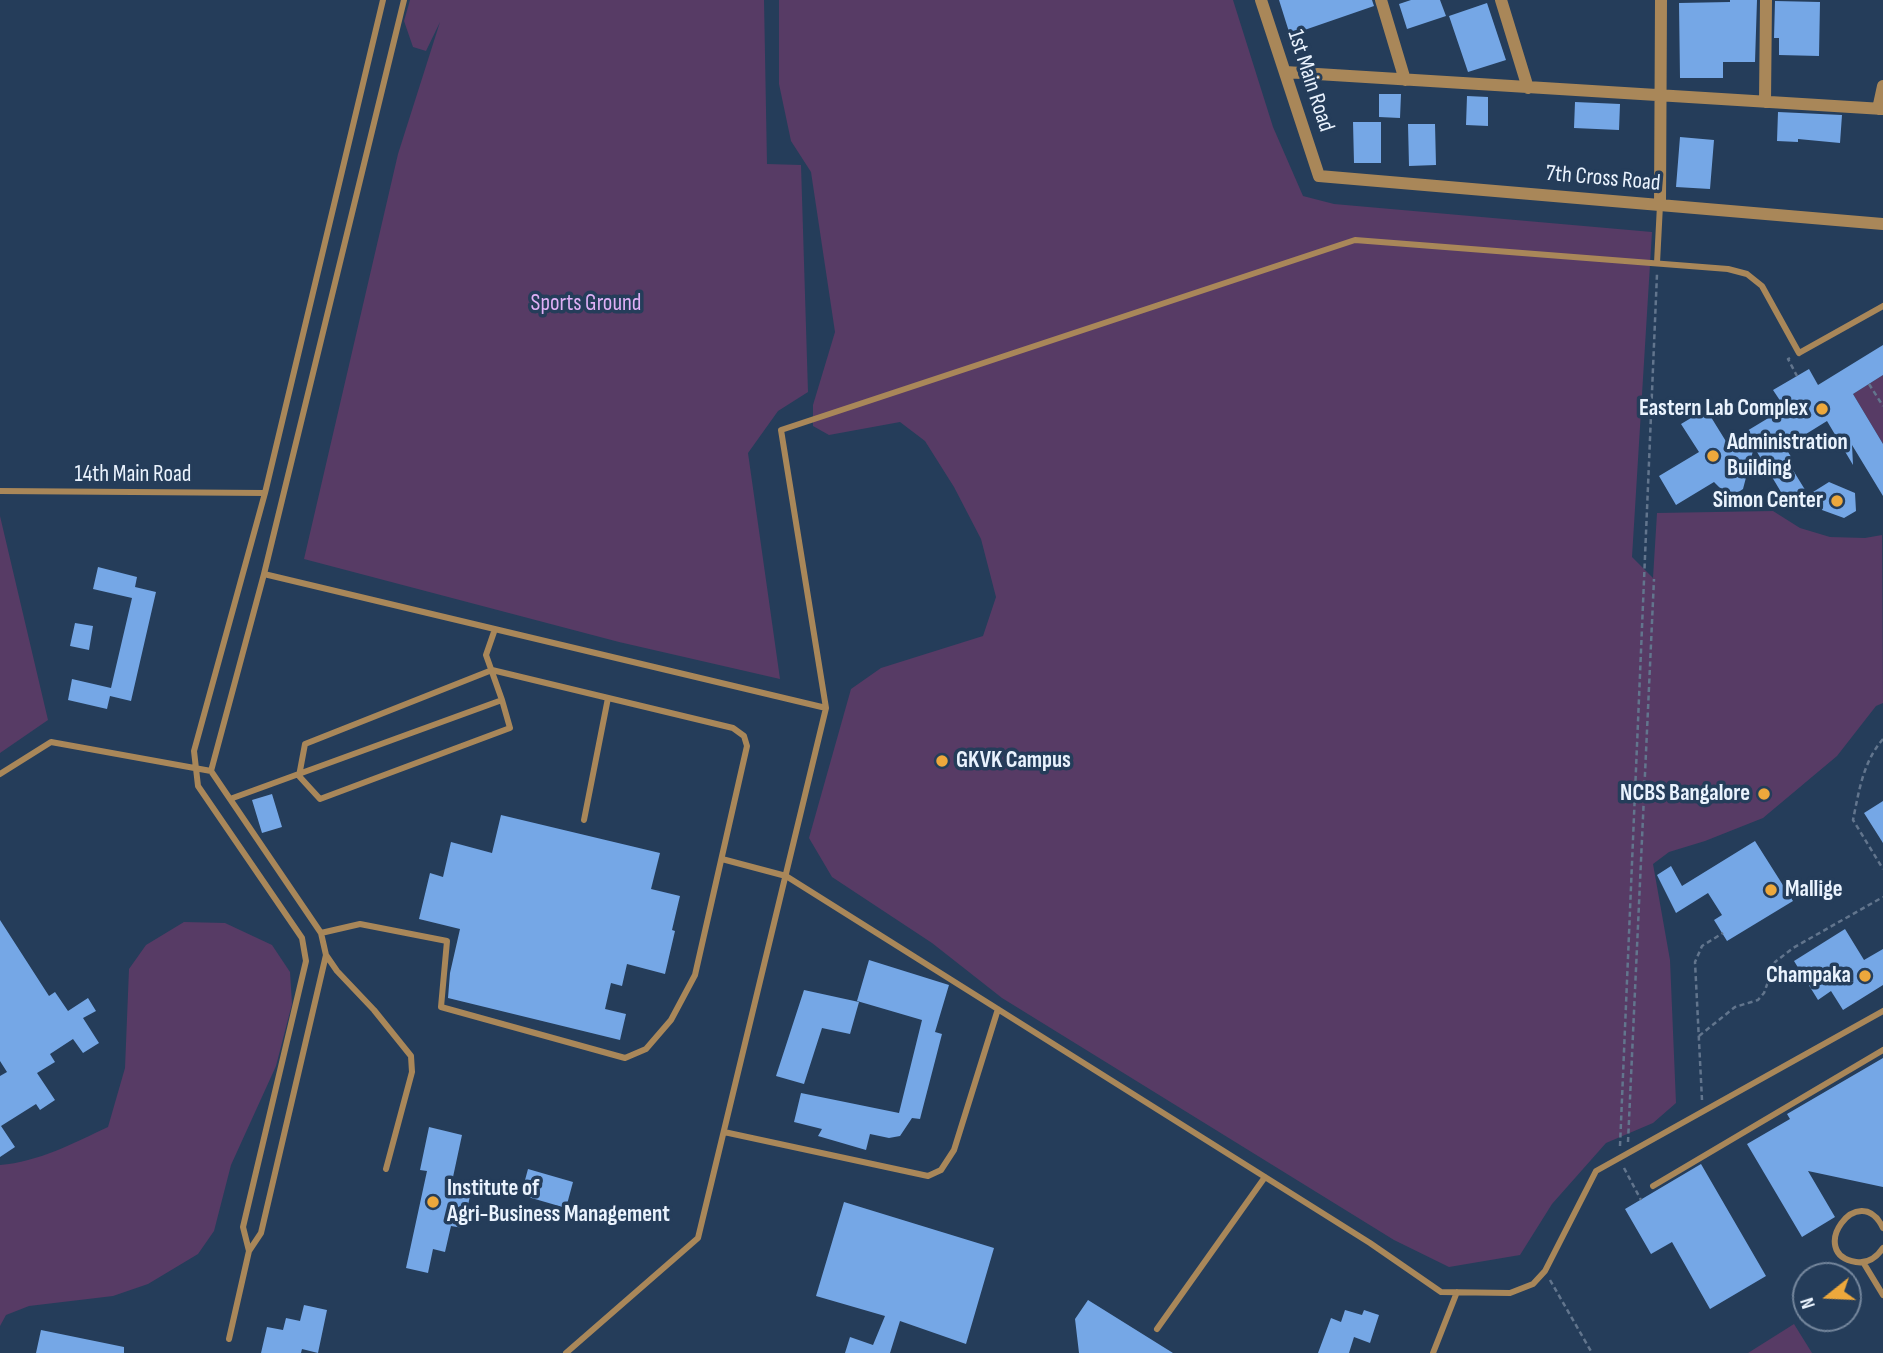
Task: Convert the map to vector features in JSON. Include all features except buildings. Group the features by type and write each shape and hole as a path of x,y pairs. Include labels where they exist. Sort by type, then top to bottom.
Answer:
{"street":[{"name":"1st Main Road","path":"1261,0 1319,176"},
{"path":"1381,0 1405,80"},
{"path":"1501,0 1528,88"},
{"path":"1660,205 1661,0"},
{"path":"1765,102 1766,0"},
{"path":"1285,72 1880,109 1883,86"},
{"name":"7th Cross Road","path":"1319,176 1883,224"}],"lane":[{"path":"249,1251 243,1227 306,961 302,938 198,786 194,751 265,493 383,0"},
{"path":"211,771 264,574 404,0"},
{"path":"1657,263 1660,205"},
{"path":"566,1353 698,1238 826,708 781,430 1355,240 1728,269 1747,274 1762,286 1799,353 1883,306"},
{"name":"14th Main Road","path":"0,491 265,493"},
{"path":"264,574 826,708"},
{"path":"299,776 320,799 510,727 486,655 495,629"},
{"path":"299,776 305,744 492,670 733,728 744,736 747,746 695,975 671,1020 646,1049 625,1058 441,1007 447,941 360,924 321,933"},
{"path":"584,820 608,698"},
{"path":"230,799 502,700"},
{"path":"0,774 51,742 211,771 321,933 326,955 337,971 374,1010 411,1056 412,1072 386,1170"},
{"path":"722,859 786,876 1370,1243 1440,1292 1510,1293 1533,1284 1545,1270 1596,1171 1883,1011"},
{"path":"229,1339 249,1251 261,1233 326,955"},
{"path":"724,1132 928,1176 942,1170 954,1150 998,1009"},
{"path":"1653,1186 1883,1050"},
{"path":"1157,1329 1265,1177"},
{"path":"1883,1228 1881,1223 1867,1213 1852,1214 1840,1223 1835,1237 1839,1251 1850,1261 1863,1262 1873,1259 1883,1248"},
{"path":"1863,1262 1883,1295"},
{"path":"1433,1353 1457,1292"}],"path":[{"path":"1641,1199 1619,1159 1657,263"},
{"path":"1869,384 1883,406"},
{"path":"1628,1152 1654,579"},
{"path":"1883,739 1872,754 1863,775 1853,820 1883,869"},
{"path":"1699,1036 1735,1007 1758,1000 1764,993 1775,962 1793,948 1883,897"},
{"path":"1702,1114 1695,962 1702,946 1723,933"},
{"path":"1545,1270 1592,1353"}],"green space":[{"name":"Sports Ground","path":"410,0 764,0 767,164 801,165 808,392 778,411 748,453 780,679 619,642 304,559 398,154 440,22 426,51 413,47 404,21"},
{"path":"779,0 1233,0 1273,127 1303,196 1334,204 1652,232 1632,557 1653,578 1657,513 1773,511 1800,528 1830,537 1865,538 1882,535 1883,703 1876,706 1837,756 1763,818 1669,852 1653,864 1670,960 1676,1103 1653,1123 1606,1143 1552,1204 1520,1255 1449,1267 1394,1240 1002,998 932,943 832,877 809,838 851,689 881,668 983,636 996,597 981,539 954,487 925,441 900,422 829,435 813,426 813,405 835,332 811,172 791,141 779,84"},
{"path":"1883,375 1883,444 1853,394"},
{"path":"0,516 48,720 0,753"},
{"path":"184,922 225,923 272,945 290,972 292,1004 276,1066 231,1165 214,1231 198,1254 148,1284 113,1296 29,1306 6,1315 0,1326 0,1165 42,1156 108,1127 125,1068 129,969 146,945"},
{"path":"1792,1325 1792,1332 1799,1332 1812,1353 1748,1353"}],"place":[{"name":"Eastern Lab Complex","path":"1822,409"},
{"name":"Administration Building","path":"1713,456"},
{"name":"Simon Center","path":"1837,501"},
{"name":"GKVK Campus","path":"942,761"},
{"name":"NCBS Bangalore","path":"1764,794"},
{"name":"Mallige","path":"1771,890"},
{"name":"Champaka","path":"1865,976"},
{"name":"Institute of Agri-Business Management","path":"433,1202"}]}
